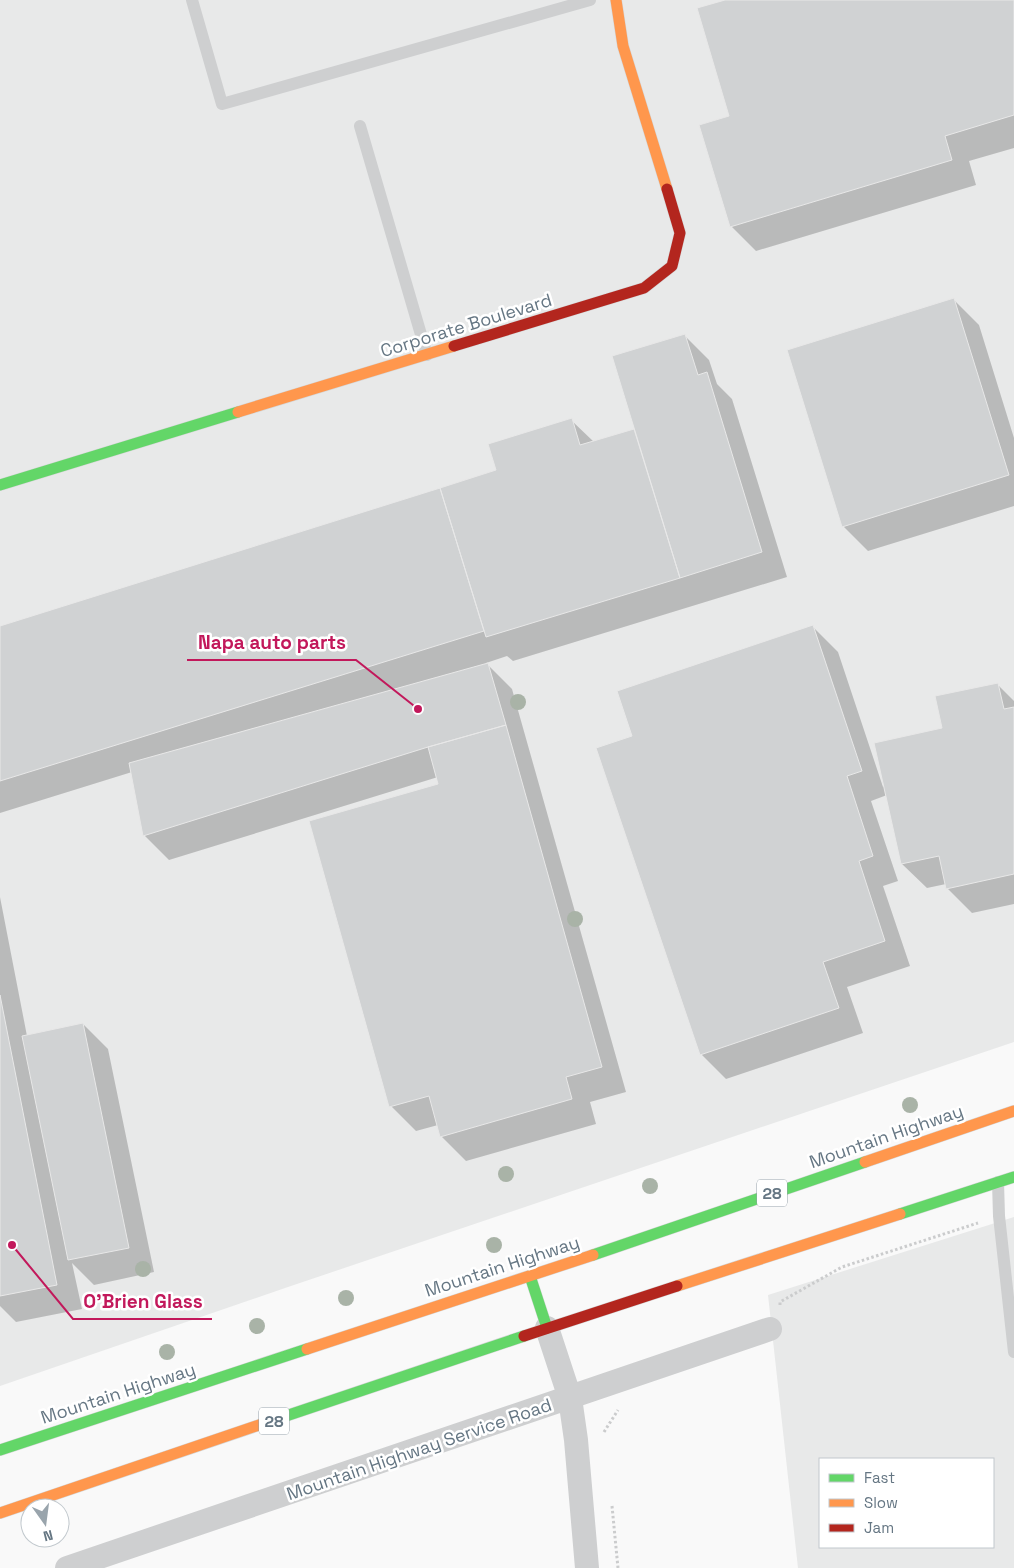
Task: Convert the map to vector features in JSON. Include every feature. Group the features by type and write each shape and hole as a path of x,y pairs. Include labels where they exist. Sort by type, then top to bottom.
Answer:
{"main road":[{"name":"Corporate Boulevard","path":"0,485 644,288 672,266 680,233 622,46 616,0"},
{"name":"Mountain Highway","path":"0,1450 530,1276 1014,1111"},
{"name":"28","path":"0,1513 548,1328 1014,1177"},
{"path":"530,1276 548,1328"}],"street":[{"name":"Mountain Highway Service Road","path":"67,1568 570,1398 774,1320"},
{"path":"548,1328 570,1398 576,1440 587,1568"}],"lane":[{"path":"192,0 222,104 590,0"},
{"path":"360,126 428,355"},
{"path":"998,1182 999,1216 1014,1352"}],"path":[{"path":"774,1320 780,1302 842,1267 999,1216"},
{"path":"604,1432 619,1409"}],"shaded area":[{"path":"0,0 1014,0 1014,1042 0,1386"},
{"path":"1014,1217 1014,1568 798,1568 768,1295"}],"building":[{"path":"725,0 1014,0 1014,115 945,136 952,160 730,227 699,125 729,116 697,8"},
{"path":"954,298 1009,475 842,527 787,350"},
{"path":"685,334 698,375 707,372 762,552 680,578 612,356"},
{"path":"572,418 580,445 634,429 680,578 486,637 440,488 496,470 488,444"},
{"path":"440,488 484,631 0,781 0,626"},
{"path":"813,625 862,771 847,776 873,856 859,861 885,941 823,962 839,1008 700,1055 596,748 632,736 617,691"},
{"path":"488,663 506,725 428,747 143,836 129,763"},
{"path":"998,683 1004,709 1014,707 1014,874 946,889 939,856 901,864 874,743 942,728 935,696"},
{"path":"506,725 602,1067 566,1077 572,1099 440,1137 429,1096 389,1107 309,821 438,784 428,747"},
{"path":"0,995 57,1285 0,1296"},
{"path":"83,1023 129,1248 68,1260 22,1036"}],"traffic: fast":[{"path":"0,485 238,412"},
{"path":"593,1255 865,1162"},
{"path":"900,1214 1014,1177"},
{"path":"530,1276 547,1328"},
{"path":"265,1423 524,1336"},
{"path":"0,1450 307,1349"}],"traffic: slow":[{"path":"616,0 623,46 667,189"},
{"path":"238,412 454,346"},
{"path":"865,1162 1014,1111"},
{"path":"677,1286 900,1214"},
{"path":"307,1349 593,1255"},
{"path":"0,1513 265,1423"}],"traffic: jam":[{"path":"454,346 644,288 672,266 680,233 667,189"},
{"path":"524,1336 677,1286"}],"place":[{"name":"Napa auto parts","path":"418,709"},
{"name":"O'Brien Glass","path":"12,1245"}]}
